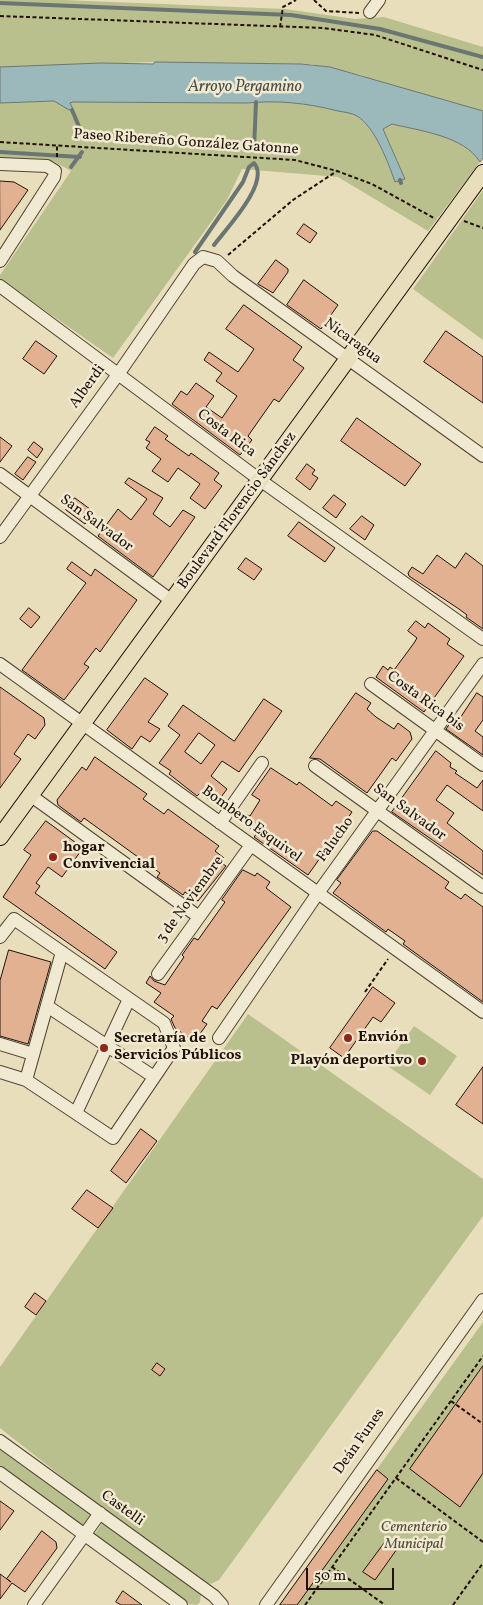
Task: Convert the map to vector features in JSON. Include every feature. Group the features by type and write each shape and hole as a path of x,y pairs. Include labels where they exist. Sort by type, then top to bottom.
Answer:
{"main road":[{"name":"Boulevard Florencio Sánchez","path":"0,837 479,179"}],"street":[{"path":"370,12 379,0"},
{"path":"0,164 55,163 54,176 0,261"},
{"name":"Nicaragua","path":"203,257 217,261 233,276 483,456"},
{"name":"Alberdi","path":"0,537 119,373 194,264 203,257"},
{"name":"Costa Rica","path":"0,286 260,480 483,640"},
{"name":"San Salvador","path":"0,474 172,601"},
{"name":"Bombero Esquivel","path":"0,664 483,1012"},
{"name":"Falucho","path":"219,1038 318,893 483,664"},
{"name":"Costa Rica bis","path":"371,684 483,765"},
{"path":"220,823 262,763"},
{"name":"San Salvador","path":"315,766 483,887"},
{"path":"30,795 199,917"},
{"name":"3 de Noviembre","path":"158,974 251,845"},
{"path":"0,937 14,919 164,1023 174,1048 113,1138 26,1080 0,1072"},
{"path":"26,1080 62,952"},
{"path":"76,1113 129,999"},
{"path":"46,1006 154,1077"},
{"path":"0,1044 33,1054"},
{"name":"Deán Funes","path":"266,1605 483,1300"},
{"name":"Castelli","path":"0,1441 214,1596 222,1605"},
{"path":"0,1473 181,1605"},
{"path":"34,1605 100,1513"}],"path":[{"path":"280,27 282,10 296,0"},
{"path":"314,0 326,11 348,14 370,12"},
{"path":"0,16 323,28 374,35 483,70"},
{"name":"Paseo Ribereño González Gatonne","path":"0,142 58,144 295,160 337,171 372,184 450,221 483,228"},
{"path":"55,163 58,144"},
{"path":"217,261 231,253 292,200 337,171"},
{"path":"364,992 390,957"},
{"path":"305,1605 483,1356"},
{"path":"451,1401 483,1424"},
{"path":"396,1478 483,1542"},
{"path":"453,1605 483,1563"},
{"path":"332,1567 385,1605"}],"green space":[{"path":"0,0 64,0 285,9 355,19 384,17 483,47 483,111 384,84 361,75 311,64 155,62 0,67"},
{"path":"274,100 329,107 357,116 364,121 375,136 396,181 405,178 383,129 392,123 441,135 453,140 473,153 480,162 428,231 338,177 242,169 227,200 113,358 0,279 0,275 71,171 53,161 0,158 0,103 54,101 65,106 73,102 247,103"},
{"path":"483,190 483,340 413,289"},
{"path":"248,1014 483,1179 483,1216 219,1580 211,1584 205,1582 103,1509 0,1428 0,1367"},
{"name":"Playón deportivo","path":"414,1026 457,1056 430,1095 386,1065"},
{"name":"Cementerio Municipal","path":"483,1322 483,1605 279,1605"},
{"path":"0,1447 92,1514 83,1526 0,1466"},
{"path":"103,1522 201,1594 200,1602 197,1605 189,1604 94,1535"}],"water":[{"name":"Arroyo Pergamino","path":"155,62 301,64 330,67 483,111 483,158 480,162 473,153 453,140 392,124 383,129 405,179 395,182 375,136 364,121 353,114 315,106 270,102 73,102 70,103 73,109 69,110 54,101 0,103 0,67 101,63 153,64"}],"building":[{"path":"0,181 14,182 28,190 0,230"},
{"path":"304,224 317,233 310,243 297,234"},
{"path":"276,260 288,269 288,272 273,293 258,284"},
{"path":"304,280 338,305 321,329 287,305"},
{"path":"244,305 302,347 293,360 304,368 279,402 274,399 248,436 252,440 240,455 172,404 181,391 187,395 196,383 214,396 206,407 222,418 237,396 216,381 222,373 204,360 209,352 238,372 246,361 254,349 226,329"},
{"path":"446,331 483,357 483,403 424,362"},
{"path":"36,341 57,356 44,374 23,359"},
{"path":"357,418 421,464 405,486 341,441"},
{"path":"155,427 168,436 165,439 189,456 191,453 219,473 214,480 222,486 205,509 190,498 200,484 178,468 168,482 152,471 161,459 146,448 150,442 146,440"},
{"path":"0,437 12,446 0,462"},
{"path":"34,442 43,449 37,458 28,450"},
{"path":"28,457 36,462 23,480 15,474"},
{"path":"307,464 315,470 312,474 318,478 310,490 296,479"},
{"path":"129,478 163,498 153,514 170,527 183,510 195,517 153,577 98,536 118,509 131,520 147,499 125,483"},
{"path":"334,495 346,504 336,518 323,508"},
{"path":"75,498 94,512 85,524 66,510"},
{"path":"362,516 374,525 365,540 350,529"},
{"path":"299,522 335,548 325,562 288,536"},
{"path":"466,553 483,566 483,629 466,617 467,615 459,609 409,576 408,573 412,567 423,574 437,555 455,568"},
{"path":"246,558 262,569 254,580 238,569"},
{"path":"72,562 91,576 95,569 137,600 100,652 96,648 84,664 89,667 64,700 22,670 86,583 67,569"},
{"path":"29,608 40,617 31,628 20,619"},
{"path":"416,621 425,628 428,623 450,639 447,644 464,656 424,712 376,677 383,666 388,670 390,667 394,670 414,643 417,638 408,631"},
{"path":"145,678 168,694 148,722 160,729 150,742 141,736 132,749 107,730"},
{"path":"0,687 44,718 45,725 35,739 28,734 14,754 21,759 0,788"},
{"path":"356,693 371,703 367,709 376,717 394,729 398,723 410,732 412,739 396,761 392,758 367,793 320,759 310,758"},
{"path":"477,693 483,697 483,720 475,731 483,737 483,755 446,729 453,719 457,722"},
{"path":"264,699 282,711 239,772 222,761 211,776 227,789 216,804 200,793 197,796 169,774 171,771 159,763 180,735 168,726 183,705 234,741","holes":["199,733 215,745 201,764 185,752"]},
{"path":"436,751 451,763 450,767 457,771 455,773 477,788 483,780 483,811 447,785 436,800 454,813 447,823 483,851 483,875 392,812"},
{"path":"95,757 147,794 143,799 164,814 168,809 219,846 215,851 224,858 220,862 226,866 198,901 185,892 183,895 157,877 160,873 84,818 81,822 58,805 57,800 82,767 86,770"},
{"path":"271,768 297,785 299,782 332,806 336,801 352,812 337,834 341,837 329,854 325,851 308,875 254,837 257,833 241,822 245,814 250,816 260,800 252,795"},
{"path":"46,821 83,848 62,877 48,867 36,883 40,886 35,893 117,952 105,969 3,897 31,855 24,850"},
{"path":"373,831 377,831 449,882 445,888 461,899 465,894 483,907 483,1002 403,944 405,941 388,929 386,932 333,893 341,883 337,880"},
{"path":"243,870 255,876 257,873 270,882 266,888 291,907 217,1009 212,1006 202,1021 207,1024 197,1038 191,1034 189,1038 175,1028 171,1019 174,1016 154,1002 161,993 146,983 150,976 154,981 165,985 194,938 198,940 225,902 222,900"},
{"path":"9,950 51,962 28,1044 0,1036 0,981"},
{"name":"Envión","path":"373,987 395,1003 381,1022 373,1017 344,1058 330,1048"},
{"path":"483,1067 483,1124 456,1105"},
{"path":"141,1129 157,1141 126,1183 111,1171"},
{"path":"87,1190 113,1208 98,1228 72,1209"},
{"path":"35,1293 46,1301 36,1315 25,1307"},
{"path":"157,1363 165,1369 160,1376 152,1370"},
{"path":"483,1366 483,1473 460,1507 410,1469"},
{"path":"377,1470 388,1479 297,1605 280,1605"},
{"path":"0,1501 14,1511 0,1530"},
{"path":"42,1531 56,1542 57,1548 25,1592 12,1583 0,1599 0,1574 11,1582 7,1579"},
{"path":"386,1541 397,1549 375,1580 363,1572"},
{"path":"123,1591 142,1605 121,1605 116,1602"}],"waterway":[{"path":"0,3 291,15 380,29 483,57"},
{"name":"Arroyo Pergamino","path":"254,149 256,102"},
{"path":"72,110 83,136"},
{"path":"0,152 80,157"},
{"path":"71,167 82,152"},
{"path":"195,252 243,182 249,167 254,163 258,171 257,182 252,193 214,245"}],"place":[{"name":"hogar Convivencial","path":"53,857"},
{"name":"Envión","path":"348,1038"},
{"name":"Secretaría de Servicios Públicos","path":"104,1048"},
{"name":"Playón deportivo","path":"422,1061"}]}
